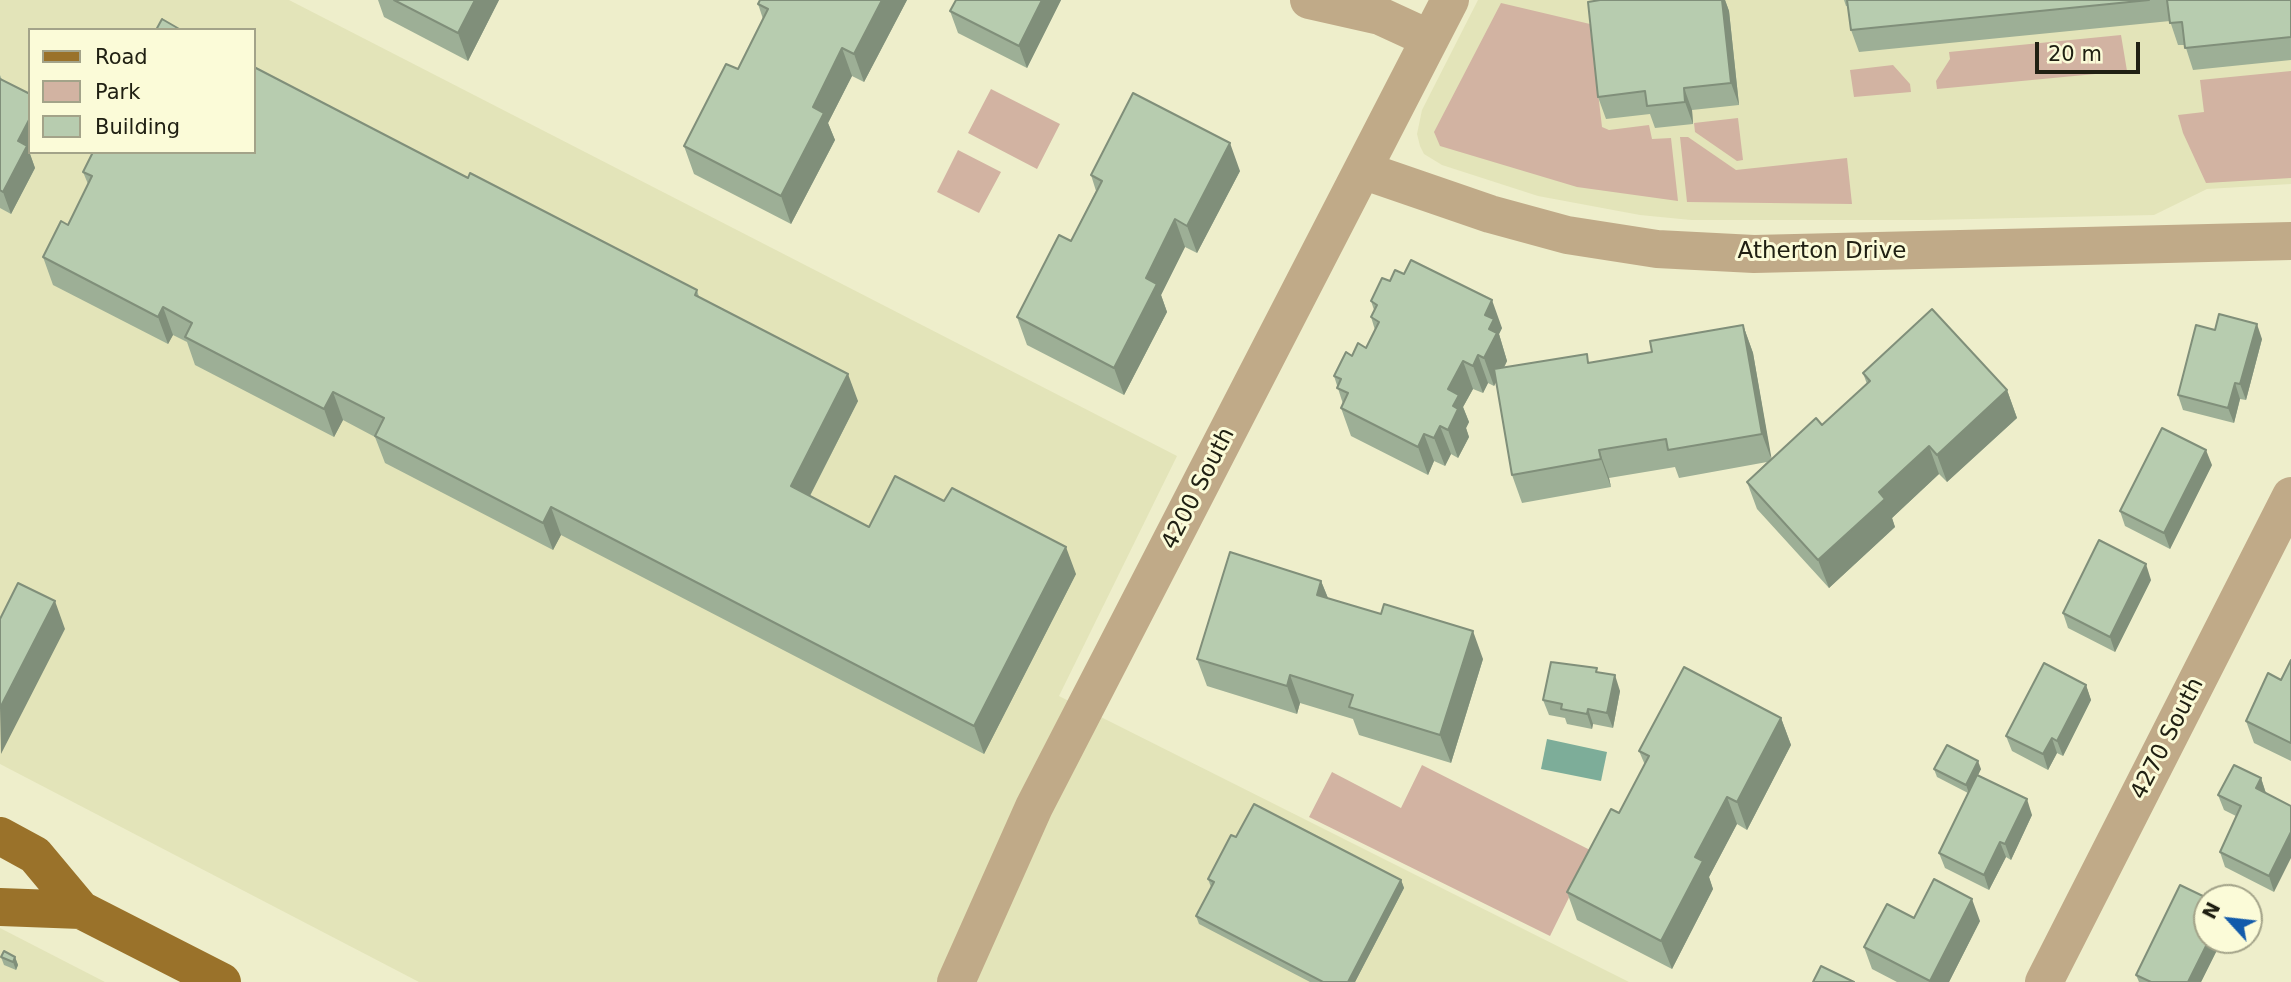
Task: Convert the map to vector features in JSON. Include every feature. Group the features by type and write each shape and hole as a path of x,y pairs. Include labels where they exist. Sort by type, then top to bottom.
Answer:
{"main road":[{"path":"0,836 35,855 81,910 222,982"},
{"path":"0,907 81,910"}],"street":[{"path":"1308,0 1380,16 1430,39"},
{"name":"4200 South","path":"956,982 1034,807 1365,171 1450,0"},
{"name":"Atherton Drive","path":"1365,171 1490,214 1578,237 1657,249 1808,253 2291,241"},
{"name":"4270 South","path":"2044,982 2291,496"}],"shaded area":[{"path":"0,0 289,0 1177,456 1059,696 1629,982 419,982 0,764"},
{"path":"1478,0 2291,0 2291,184 2207,189 2154,215 1928,220 1691,220 1640,215 1538,196 1442,165 1424,154 1420,146 1417,134 1422,110"},
{"path":"1547,739 1607,752 1601,781 1541,769"},
{"path":"0,928 105,982 0,982"}],"green space":[{"path":"1501,3 1590,24 1602,127 1609,130 1649,125 1652,139 1671,138 1678,201 1577,187 1440,146 1434,132"},
{"path":"2121,35 2127,71 1937,89 1936,81 1950,59 1949,52"},
{"path":"1893,65 1910,84 1911,92 1854,97 1850,70"},
{"path":"2291,71 2291,178 2206,183 2183,133 2178,115 2204,112 2200,80"},
{"path":"991,89 1060,124 1037,169 968,133"},
{"path":"1738,118 1743,160 1737,161 1695,132 1694,123"},
{"path":"1680,137 1688,137 1736,170 1847,158 1852,204 1687,202"},
{"path":"958,150 1001,172 979,213 937,192"},
{"path":"1422,765 1592,851 1550,936 1309,817 1332,772 1401,808"}],"building":[{"path":"394,0 475,0 458,33"},
{"path":"760,0 882,0 854,54 842,48 813,107 824,113 781,196 684,146 726,64 738,69 768,9 758,4"},
{"path":"956,0 1042,0 1019,46 950,11"},
{"path":"1722,0 1731,83 1684,88 1685,102 1647,106 1645,91 1598,97 1588,2"},
{"path":"1847,0 2149,0 1851,30"},
{"path":"2167,0 2291,0 2291,37 2185,48 2182,22 2170,23"},
{"path":"162,19 178,28 157,28"},
{"path":"256,68 468,178 470,173 697,290 695,295 848,374 791,486 869,527 895,476 944,501 952,488 1066,547 974,726 551,507 543,523 375,436 384,418 333,392 324,409 185,337 192,323 163,307 158,317 43,257 61,221 68,225 92,176 83,172 92,154 256,154"},
{"path":"0,79 28,93 28,122 18,141 27,146 3,192 0,190"},
{"path":"1133,93 1230,143 1187,226 1175,219 1146,278 1157,284 1114,368 1017,317 1059,235 1071,241 1102,181 1091,175"},
{"path":"1411,260 1492,300 1485,315 1494,319 1489,329 1497,333 1484,358 1478,355 1473,366 1463,361 1448,389 1459,395 1453,406 1458,409 1448,430 1440,426 1434,438 1424,434 1418,447 1341,408 1348,393 1337,388 1341,379 1334,376 1346,352 1352,356 1358,343 1366,348 1379,322 1371,317 1377,305 1371,301 1382,278 1390,281 1395,270 1404,274"},
{"path":"1932,309 2007,390 1937,455 1929,446 1879,492 1885,499 1818,560 1747,482 1816,418 1822,425 1870,381 1863,373"},
{"path":"2219,314 2257,324 2240,384 2235,383 2228,408 2178,395 2196,325 2215,330"},
{"path":"1743,325 1762,434 1668,450 1666,439 1599,450 1601,459 1512,475 1494,369 1587,354 1588,363 1652,352 1650,341"},
{"path":"2162,428 2206,450 2164,533 2120,511"},
{"path":"2099,540 2146,564 2110,637 2063,613"},
{"path":"1230,552 1321,581 1317,595 1381,614 1384,604 1473,631 1440,735 1349,707 1353,695 1290,675 1287,686 1197,659"},
{"path":"18,583 55,601 0,708 0,619"},
{"path":"2291,660 2291,743 2246,721 2268,673 2281,680"},
{"path":"1551,662 1597,668 1596,672 1615,675 1607,713 1588,709 1587,714 1561,709 1562,704 1543,700"},
{"path":"2044,663 2086,685 2057,741 2052,738 2043,754 2006,736"},
{"path":"1684,667 1781,718 1737,802 1727,797 1695,857 1703,861 1661,941 1567,892 1611,809 1619,813 1649,756 1639,751"},
{"path":"1947,745 1978,761 1966,785 1934,769"},
{"path":"2234,765 2261,778 2256,788 2291,806 2291,832 2269,876 2220,852 2241,806 2218,795"},
{"path":"1977,775 2027,799 2005,844 2000,842 1984,875 1939,853"},
{"path":"1254,804 1401,880 1348,982 1323,982 1196,916 1214,882 1208,879 1231,835 1236,837"},
{"path":"1934,879 1972,899 1930,981 1864,947 1887,904 1914,918"},
{"path":"2180,885 2193,891 2193,954 2202,954 2188,982 2151,982 2136,975"},
{"path":"4,951 15,957 13,962 1,957"},
{"path":"1821,966 1854,982 1813,982"}]}
